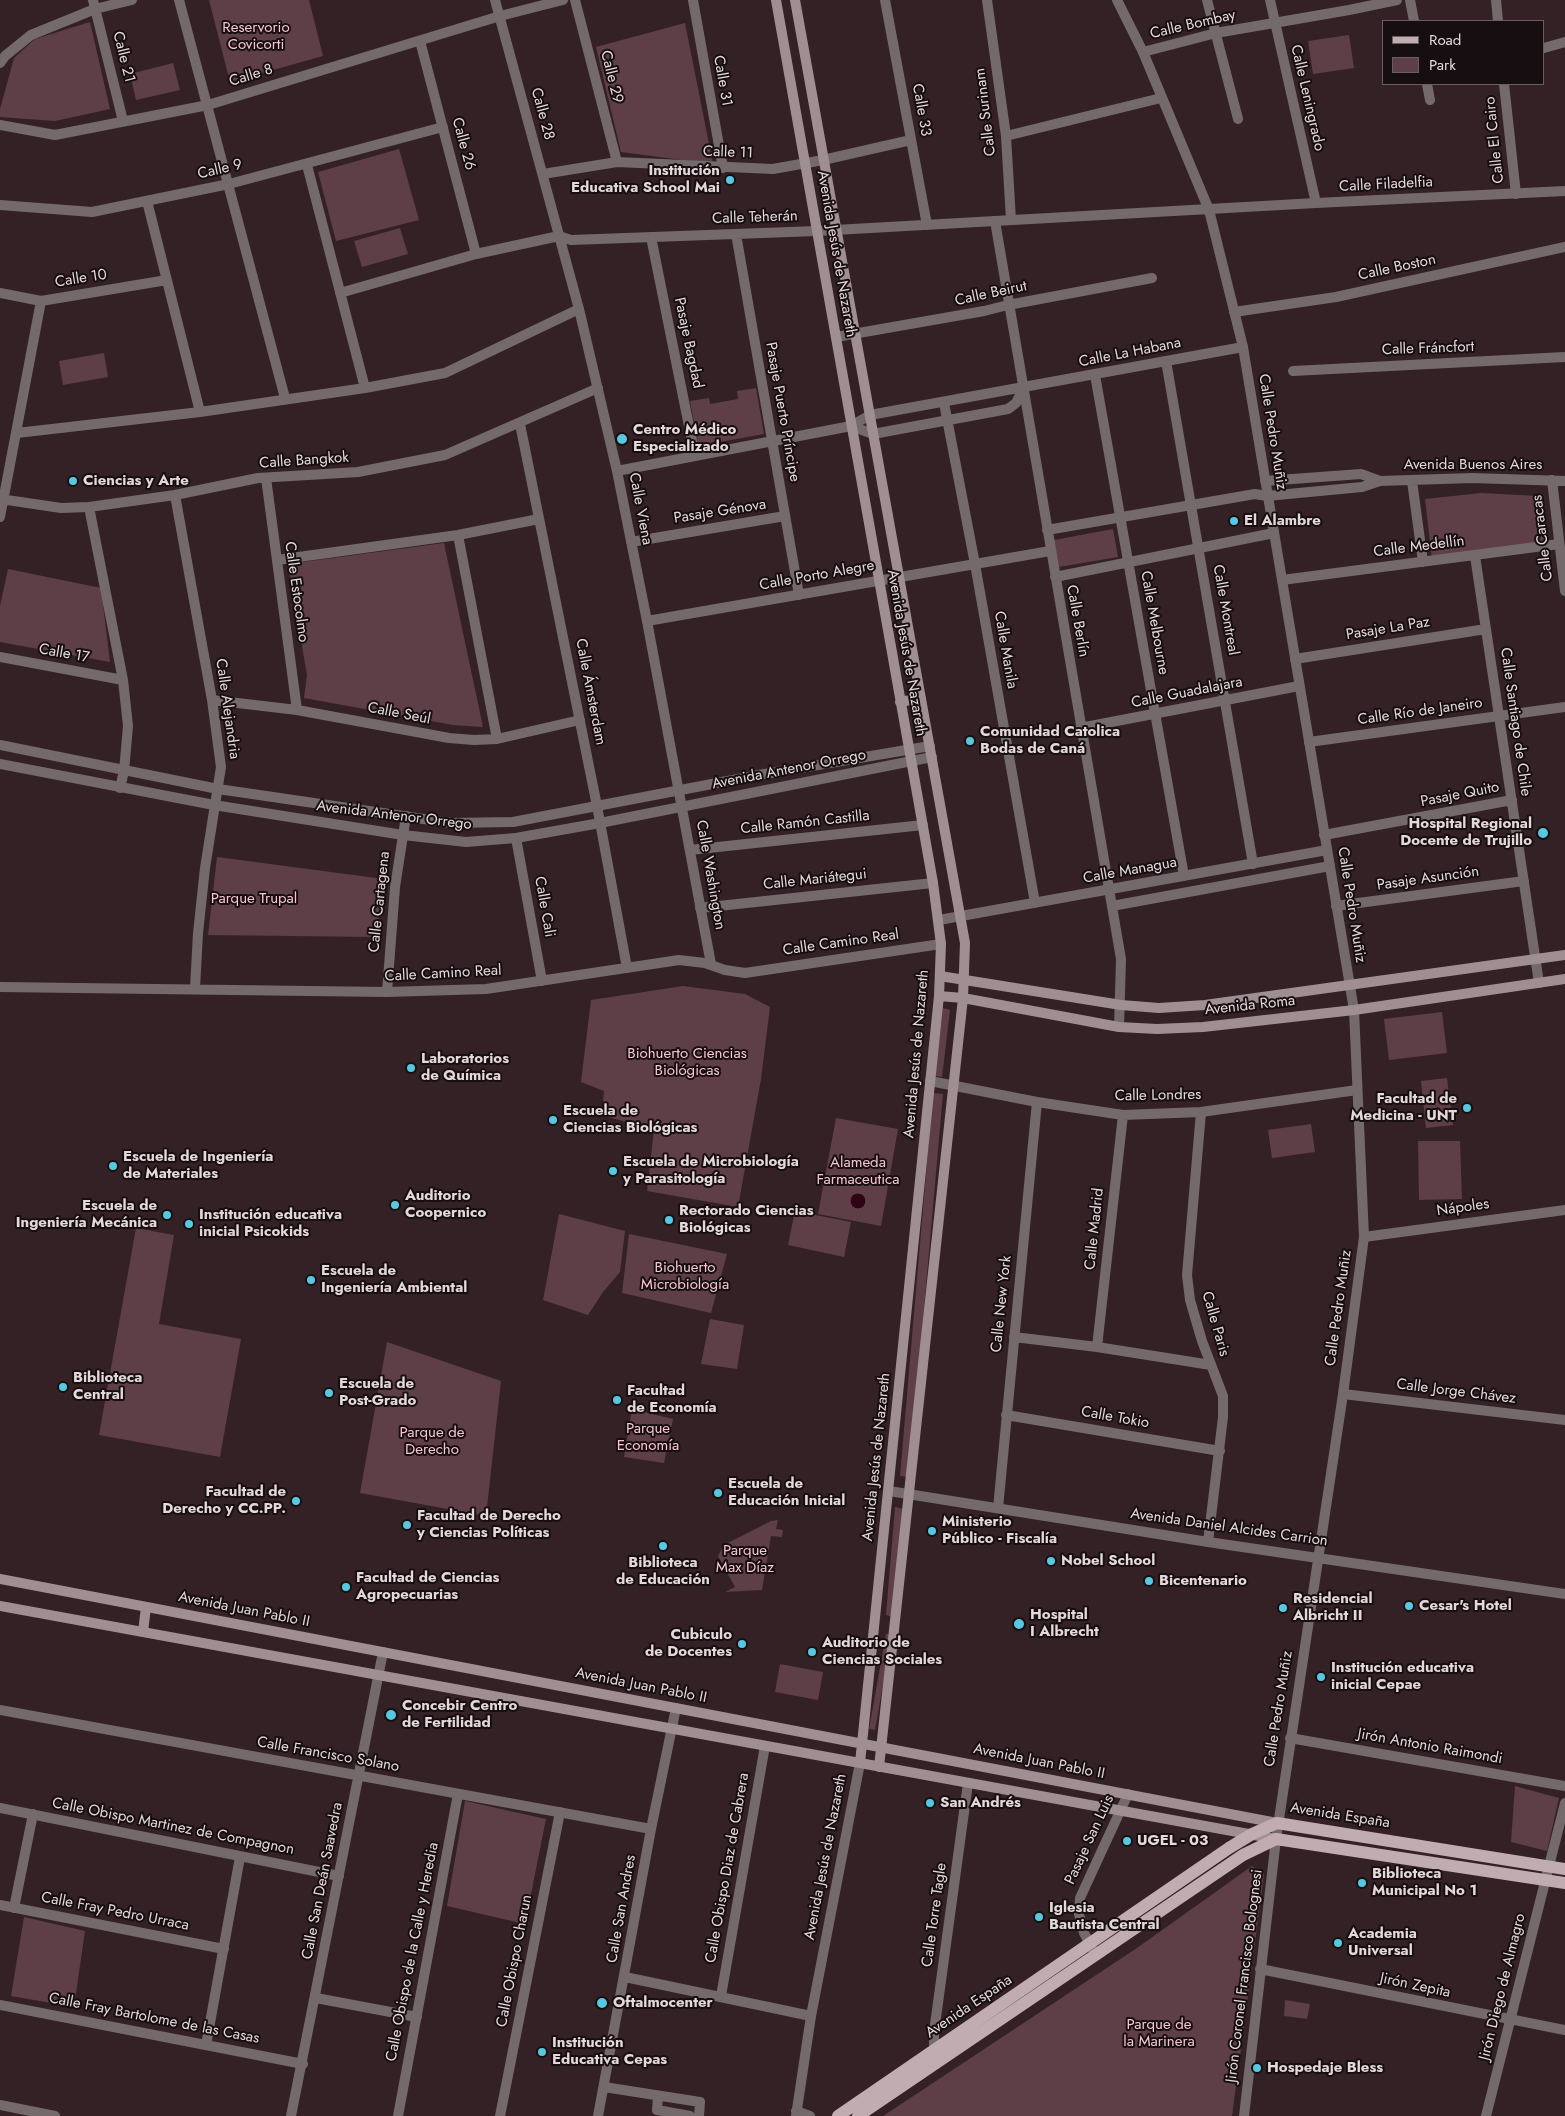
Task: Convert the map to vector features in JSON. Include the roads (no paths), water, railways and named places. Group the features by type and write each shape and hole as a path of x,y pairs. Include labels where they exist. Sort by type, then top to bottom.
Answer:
{"main road":[{"name":"Avenida Jesús de Nazareth","path":"776,0 933,883 941,944 939,996 860,1764"},
{"name":"Avenida Jesús de Nazareth","path":"795,0 965,943 964,980 879,1767"},
{"path":"900,702 921,698"},
{"name":"Avenida Roma","path":"940,976 1121,1006 1159,1008 1205,1004 1565,955"},
{"name":"Avenida Roma","path":"939,996 962,998 1119,1027 1157,1029 1203,1027 1354,1010 1565,979"},
{"name":"Avenida Juan Pablo II","path":"0,1579 1277,1823"},
{"path":"0,1606 1276,1839 1565,1883"},
{"path":"143,1632 146,1607"},
{"path":"1072,1802 1076,1784"},
{"name":"Avenida España","path":"858,2116 1093,1950 1252,1834 1277,1823 1565,1869"},
{"name":"Avenida España","path":"838,2116 934,2050 1243,1855 1276,1839"}],"street":[{"path":"0,63 5,56 31,35 94,4 132,0"},
{"path":"179,0 285,398"},
{"name":"Calle 28","path":"495,0 559,236"},
{"name":"Calle 8","path":"0,126 55,135 208,105 500,16 564,0"},
{"name":"Calle 29","path":"575,0 617,162"},
{"name":"Calle 31","path":"692,0 723,168"},
{"name":"Calle 33","path":"885,0 927,225"},
{"name":"Calle Surinam","path":"987,0 1006,136 1011,220"},
{"name":"Calle Pedro Muñiz","path":"1117,0 1143,52 1209,210 1243,347 1354,1010 1364,1237 1343,1394 1276,1839"},
{"path":"1207,0 1238,119"},
{"name":"Calle Leningrado","path":"1270,0 1316,203"},
{"name":"Calle Bombay","path":"1143,52 1216,33 1275,23 1349,5 1397,0"},
{"path":"1410,0 1414,20"},
{"path":"1496,0 1498,20"},
{"name":"Calle 21","path":"94,4 123,121"},
{"name":"Calle 26","path":"420,41 476,254"},
{"path":"1545,48 1565,42"},
{"path":"1426,85 1430,100"},
{"name":"Calle El Cairo","path":"1504,85 1516,194"},
{"path":"1006,136 1161,98"},
{"name":"Calle 9","path":"0,205 92,212 229,184 307,165 443,127"},
{"name":"Calle 11","path":"543,174 617,162 773,169 911,140"},
{"path":"307,165 366,388"},
{"name":"Calle Filadelfia","path":"1209,210 1565,191"},
{"path":"146,201 200,412"},
{"name":"Calle Teherán","path":"340,293 476,254 559,236 571,240 817,231 1209,210"},
{"name":"Calle Berlín","path":"995,221 1080,728 1121,959 1119,1027"},
{"name":"Pasaje Puerto Príncipe","path":"736,234 798,595"},
{"name":"Calle Viena","path":"559,236 579,309 617,470 679,790"},
{"name":"Pasaje Bagdad","path":"651,237 696,456"},
{"name":"Calle Boston","path":"1234,312 1336,297 1565,247"},
{"name":"Calle Beirut","path":"836,337 984,311 1152,278"},
{"name":"Calle 10","path":"0,292 41,301 167,280"},
{"path":"0,517 41,301"},
{"path":"17,433 200,412 285,398 366,388 445,374 579,309"},
{"name":"Calle La Habana","path":"617,470 851,426 870,415 1243,347"},
{"name":"Calle Fráncfort","path":"1293,371 1565,357"},
{"name":"Calle Montreal","path":"1166,361 1253,864"},
{"name":"Calle Melbourne","path":"1095,375 1184,876"},
{"name":"Calle Bangkok","path":"2,500 61,508 89,507 175,495 266,478 358,472 445,455 520,424 598,388"},
{"path":"851,426 873,434 1008,409 1016,403 1023,388"},
{"name":"Calle Manila","path":"944,403 975,564 1035,903"},
{"name":"Calle Ámsterdam","path":"520,424 597,806 626,968"},
{"name":"Avenida Buenos Aires","path":"1265,481 1361,474 1380,481"},
{"name":"Calle Estocolmo","path":"266,478 297,710"},
{"name":"Avenida Buenos Aires","path":"1268,496 1362,487 1380,481 1472,478 1565,481"},
{"path":"1412,480 1423,562"},
{"name":"Calle Caracas","path":"1552,480 1565,592"},
{"path":"1047,530 1255,494 1268,496"},
{"name":"Calle Alejandria","path":"175,495 212,700 221,767 214,806 198,933 195,988"},
{"path":"89,507 123,680 128,726 124,771 120,788"},
{"name":"Pasaje Génova","path":"631,542 785,516"},
{"path":"276,560 458,534 539,519"},
{"path":"1055,577 1274,533"},
{"path":"458,534 497,739"},
{"name":"Calle Medellín","path":"1282,580 1559,544"},
{"name":"Calle Porto Alegre","path":"647,621 1050,551"},
{"name":"Calle Santiago de Chile","path":"1475,556 1539,982"},
{"name":"Pasaje La Paz","path":"1295,659 1486,629"},
{"name":"Calle 17","path":"0,657 123,680"},
{"name":"Calle Guadalajara","path":"1080,728 1299,686"},
{"name":"Calle Seúl","path":"212,700 297,710 449,738 497,739 580,720"},
{"name":"Calle Río de Janeiro","path":"1309,742 1565,707"},
{"name":"Avenida Antenor Orrego","path":"0,745 218,789 451,823 513,822 759,774 930,746"},
{"name":"Avenida Antenor Orrego","path":"0,764 214,806 403,835 466,842 516,838 600,823 932,757"},
{"path":"759,774 761,791"},
{"name":"Calle Washington","path":"679,790 711,964"},
{"name":"Pasaje Quito","path":"1324,835 1512,800"},
{"name":"Calle Cartagena","path":"387,992 395,887 406,816"},
{"name":"Calle Ramón Castilla","path":"690,850 923,826"},
{"name":"Calle Cali","path":"516,838 542,981"},
{"name":"Calle Managua","path":"939,920 1327,850"},
{"name":"Calle Managua","path":"1112,906 1330,866"},
{"name":"Pasaje Asunción","path":"1336,906 1524,881"},
{"name":"Calle Mariátegui","path":"700,908 933,883"},
{"name":"Calle Camino Real","path":"0,987 195,988 387,992 486,989 679,960 711,964 725,970 745,973 941,944"},
{"name":"Calle Londres","path":"930,1081 1037,1102 1123,1114 1201,1112 1357,1090"},
{"name":"Calle New York","path":"998,1508 1037,1102"},
{"name":"Calle Paris","path":"1201,1112 1187,1275 1190,1300 1223,1396 1220,1451 1208,1542"},
{"name":"Calle Madrid","path":"1097,1347 1123,1114"},
{"name":"Nápoles","path":"1364,1237 1565,1210"},
{"path":"1014,1337 1097,1347 1211,1365"},
{"name":"Calle Jorge Chávez","path":"1343,1394 1565,1420"},
{"name":"Calle Tokio","path":"1006,1415 1220,1451"},
{"name":"Avenida Daniel Alcides Carrion","path":"888,1491 1208,1542 1318,1556 1565,1594"},
{"name":"Calle San Deán Saavedra","path":"291,2116 303,2064 383,1652"},
{"name":"Calle San Andres","path":"598,2116 676,1708"},
{"name":"Calle Francisco Solano","path":"0,1710 652,1829"},
{"name":"Jirón Antonio Raimondi","path":"1290,1738 1565,1786"},
{"name":"Calle Obispo Diaz de Cabrera","path":"721,1996 765,1746"},
{"name":"Avenida Jesús de Nazareth","path":"796,2113 810,2016 860,1764"},
{"name":"Calle Torre Tagle","path":"934,2050 934,2032 968,1783"},
{"name":"Calle Obispo de la Calle y Heredia","path":"398,2116 458,1794"},
{"name":"Pasaje San Luis","path":"1093,1950 1084,1933 1079,1914 1080,1898 1128,1794"},
{"name":"Jirón Diego de Almagro","path":"1486,2116 1565,1803"},
{"name":"Calle Obispo Martinez de Compagnon","path":"0,1808 339,1876"},
{"name":"Calle Obispo Charun","path":"500,2116 560,1812"},
{"path":"14,1908 33,1814"},
{"name":"Jirón Coronel Francisco Bolognesi","path":"1244,2116 1276,1839"},
{"path":"206,2045 240,1857"},
{"name":"Calle Fray Pedro Urraca","path":"0,1905 224,1949"},
{"name":"Jirón Zepita","path":"1260,1969 1565,2030"},
{"path":"625,1977 810,2016"},
{"path":"316,1998 417,2017"},
{"name":"Calle Fray Bartolome de las Casas","path":"0,2004 303,2064"},
{"path":"604,2087 700,2102 699,2116"},
{"path":"658,2096 657,2110 690,2116"},
{"path":"0,2105 55,2116"},
{"path":"796,2113 810,2116"}],"place":[{"name":"Institución Educativa School Mai","path":"730,180"},
{"name":"Centro Médico Especializado","path":"622,439"},
{"name":"Ciencias y Arte","path":"73,481"},
{"name":"El Alambre","path":"1234,521"},
{"name":"Comunidad Catolica Bodas de Caná","path":"970,741"},
{"name":"Hospital Regional Docente de Trujillo","path":"1543,833"},
{"name":"Laboratorios de Química","path":"411,1068"},
{"name":"Facultad de Medicina - UNT","path":"1467,1108"},
{"name":"Escuela de Ciencias Biológicas","path":"553,1120"},
{"name":"Escuela de Ingeniería de Materiales","path":"113,1166"},
{"name":"Escuela de Microbiología y Parasitología","path":"613,1171"},
{"name":"Auditorio Coopernico","path":"395,1205"},
{"name":"Escuela de Ingeniería Mecánica","path":"167,1215"},
{"name":"Rectorado Ciencias Biológicas","path":"669,1220"},
{"name":"Institución educativa inicial Psicokids","path":"189,1224"},
{"name":"Escuela de Ingeniería Ambiental","path":"311,1280"},
{"name":"Biblioteca Central","path":"63,1387"},
{"name":"Escuela de Post-Grado","path":"329,1393"},
{"name":"Facultad de Economía","path":"617,1400"},
{"name":"Escuela de Educación Inicial","path":"718,1493"},
{"name":"Facultad de Derecho y CC.PP.","path":"296,1501"},
{"name":"Facultad de Derecho y Ciencias Políticas","path":"407,1525"},
{"name":"Ministerio Público - Fiscalía","path":"932,1531"},
{"name":"Biblioteca de Educación","path":"663,1546"},
{"name":"Nobel School","path":"1051,1561"},
{"name":"Bicentenario","path":"1149,1581"},
{"name":"Facultad de Ciencias Agropecuarias","path":"346,1587"},
{"name":"Cesar's Hotel","path":"1409,1606"},
{"name":"Residencial Albricht II","path":"1283,1608"},
{"name":"Hospital I Albrecht","path":"1019,1624"},
{"name":"Cubiculo de Docentes","path":"742,1644"},
{"name":"Auditorio de Ciencias Sociales","path":"812,1652"},
{"name":"Institución educativa inicial Cepae","path":"1321,1677"},
{"name":"Concebir Centro de Fertilidad","path":"391,1715"},
{"name":"San Andrés","path":"930,1803"},
{"name":"UGEL - 03","path":"1127,1841"},
{"name":"Biblioteca Municipal No 1","path":"1362,1883"},
{"name":"Iglesia Bautista Central","path":"1039,1917"},
{"name":"Academia Universal","path":"1338,1943"},
{"name":"Oftalmocenter","path":"602,2003"},
{"name":"Institución Educativa Cepas","path":"542,2052"},
{"name":"Hospedaje Bless","path":"1257,2068"}],"park label":[{"name":"Reservorio Covicorti","path":"256,36"},
{"name":"Parque Trupal","path":"254,899"},
{"name":"Biohuerto Ciencias Biológicas","path":"687,1062"},
{"name":"Alameda Farmaceutica","path":"858,1172"},
{"name":"Biohuerto Microbiología","path":"685,1276"},
{"name":"Parque Economía","path":"648,1438"},
{"name":"Parque de Derecho","path":"432,1442"},
{"name":"Parque Max Díaz","path":"745,1560"},
{"name":"Parque de la Marinera","path":"1159,2034"}]}
